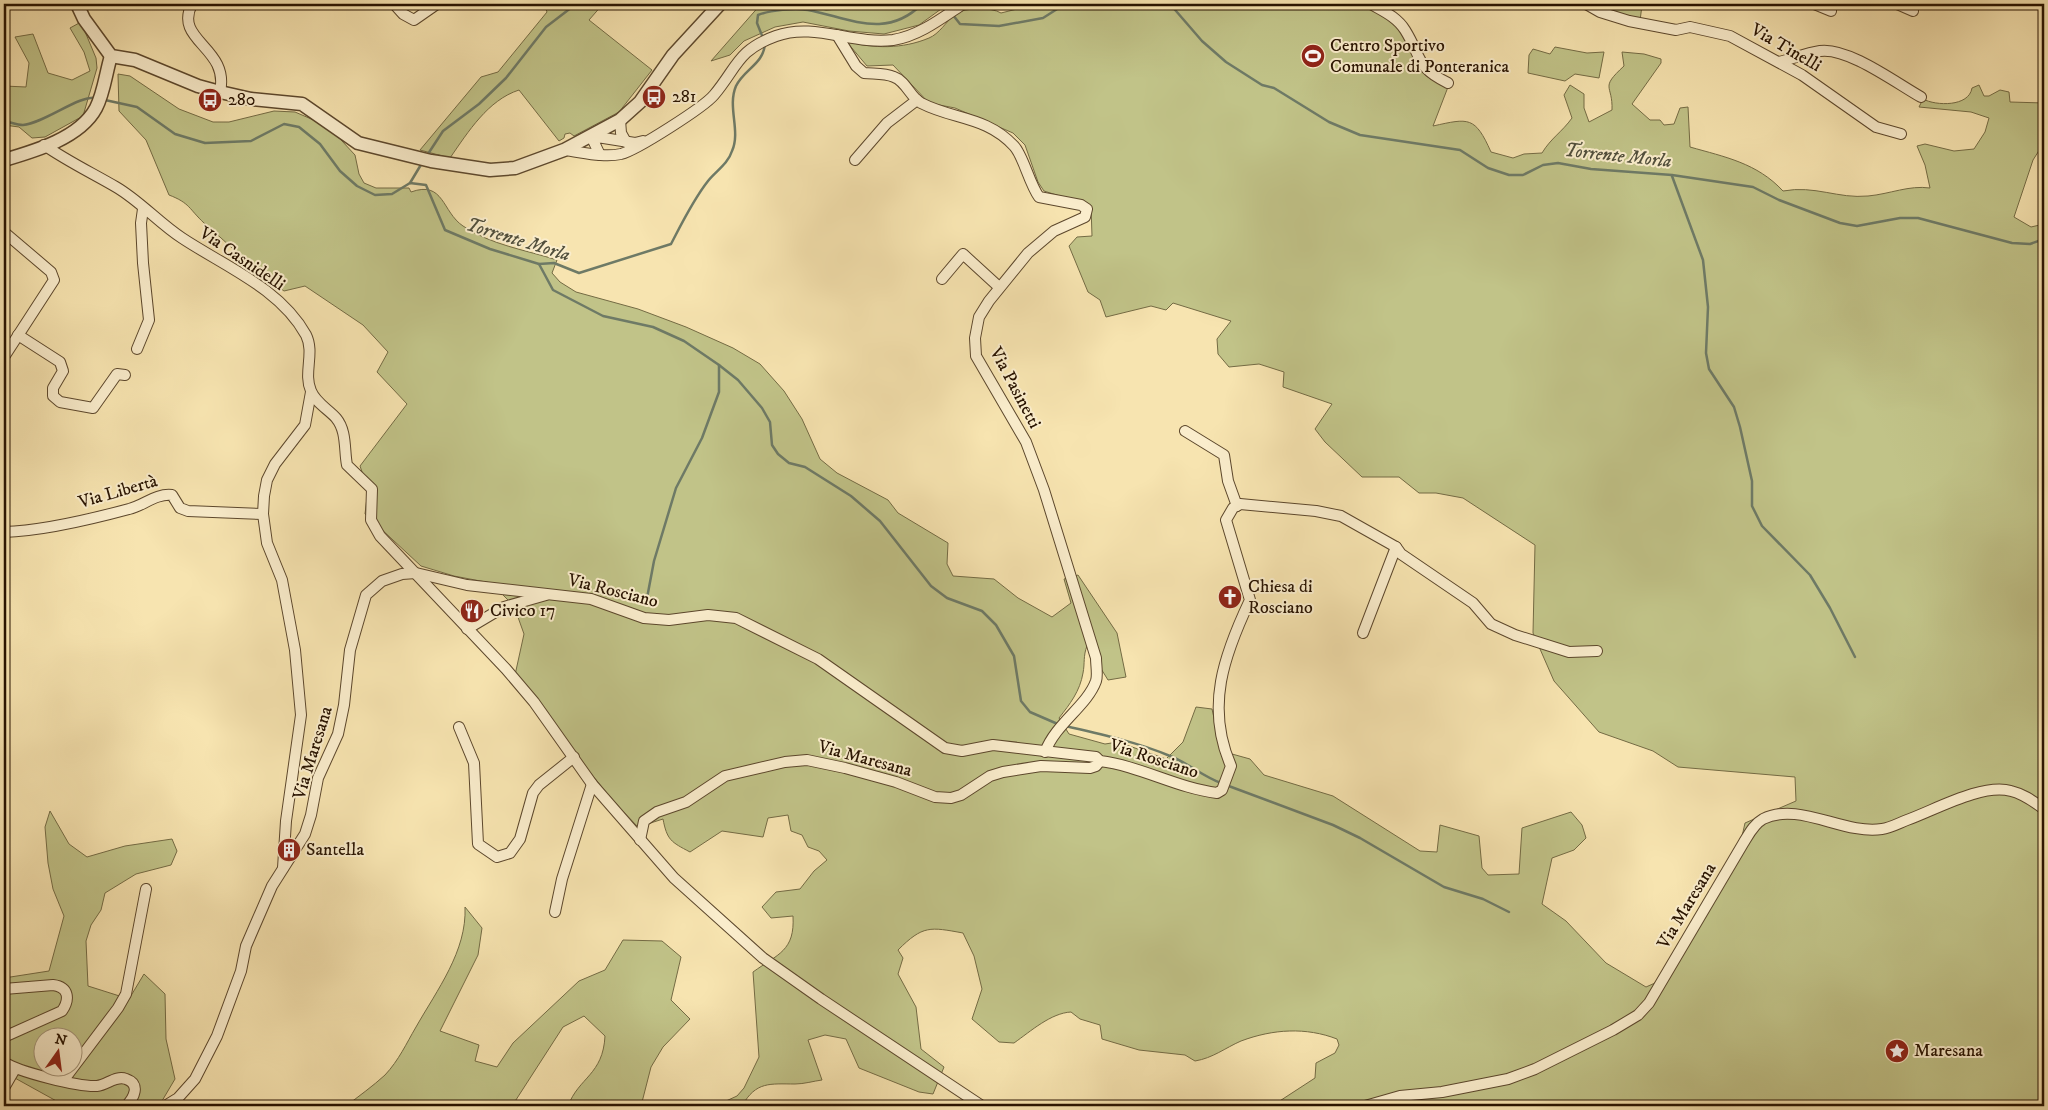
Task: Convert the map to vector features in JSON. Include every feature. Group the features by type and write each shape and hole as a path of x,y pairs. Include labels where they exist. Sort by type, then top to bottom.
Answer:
{"street":[{"path":"77,4 84,19 111,56 135,60 198,86 220,92 251,99 302,104 358,143 414,158 490,170 515,168 564,150 620,120 640,102 673,55 720,4"},
{"path":"192,4 187,21 189,29 218,62 221,70 220,92"},
{"path":"394,4 403,14 414,20 437,4"},
{"path":"1371,4 1396,18 1430,74 1448,83"},
{"name":"Via Tinelli","path":"1586,4 1600,12 1629,22 1676,30 1690,27 1730,36 1802,75 1876,126 1901,134"},
{"path":"1814,4 1831,11"},
{"path":"1897,4 1913,11"},
{"path":"564,150 600,155 620,154 647,140 707,102 744,54 776,35 809,31 874,40 893,40 911,35 945,16 960,5"},
{"name":"Via Pasinetti","path":"837,35 856,66 864,74 887,74 898,78 920,103 971,118 993,128 1016,147 1031,186 1039,197 1081,205 1086,209 1086,216 1043,238 999,287 979,317 975,338 976,356 1026,442 1044,490 1096,658 1096,680 1089,694 1060,725 1046,752"},
{"path":"1779,62 1821,51 1836,51 1920,97"},
{"path":"4,160 44,146 84,124 96,106 111,56"},
{"path":"855,160 887,123 917,100"},
{"path":"620,120 621,133 626,142"},
{"path":"591,136 626,142 647,140"},
{"path":"591,136 600,155"},
{"name":"Via Casnidelli","path":"44,146 118,188 181,238 264,290 289,312 306,336 310,348 308,381 311,392 305,425 275,464 267,480 263,514 267,543 282,580 288,607 296,650 301,715 286,821 282,869"},
{"path":"137,349 149,320 143,264 141,223 143,209"},
{"path":"4,232 52,272 54,280 4,357"},
{"path":"942,279 963,254 999,287"},
{"path":"18,336 60,362 63,371 53,388 53,396 60,402 93,408 117,374 124,375"},
{"path":"311,392 319,403 337,420 344,433 347,465 372,489 371,520 380,536 506,669 534,702 592,784 674,878 764,958 821,999 982,1106"},
{"path":"1185,431 1224,455 1228,481 1237,506 1290,508 1341,516 1396,547 1401,554 1473,603 1491,624 1515,635 1569,652 1597,651"},
{"name":"Via Libertà","path":"4,532 102,516 132,509 165,494 172,495 180,508 188,512 263,514"},
{"name":"Via Rosciano","path":"416,573 467,585 552,593 591,599 644,618 669,620 708,615 736,618 818,659 945,748 962,751 993,745 1096,757 1100,761 1138,770 1202,791 1217,793 1222,790 1231,766 1222,745 1218,706 1223,669 1236,630 1250,600 1226,520 1228,514 1237,506"},
{"path":"1363,633 1396,547"},
{"name":"Via Maresana","path":"165,1106 178,1098 195,1079 217,1036 241,971 246,946 272,886 305,834 311,815 318,778 338,734 344,705 350,650 366,595 387,579 416,573"},
{"path":"467,630 504,607 552,593"},
{"path":"459,727 474,763 478,844 497,857 510,853 520,838 534,793 539,785 574,757"},
{"name":"Via Maresana","path":"640,840 644,820 657,812 686,802 710,784 725,776 785,762 807,760 845,768 896,782 935,797 951,798 961,795 990,776 1002,772 1041,766 1090,768 1096,766 1100,761"},
{"path":"554,912 562,879 592,784"},
{"name":"Via Maresana","path":"1365,1106 1400,1096 1442,1092 1508,1079 1535,1069 1613,1030 1638,1015 1648,1003 1744,842 1755,826 1763,820 1788,814 1804,815 1867,831 1884,829 1954,801 1994,789 2009,790 2023,795 2044,809"},
{"path":"63,1081 118,1008 126,994 146,889"},
{"path":"4,988 61,986 68,998 62,1011 4,1037"},
{"path":"4,1062 15,1068 63,1081 98,1086 120,1077 127,1079 134,1084 136,1091 134,1097 126,1106"},
{"path":"4,1088 15,1068"}],"green space":[{"path":"544,4 603,4 589,20 652,70 619,112 574,136 570,133 565,134 564,138 559,141 519,90 498,101 488,109 450,158 420,150 481,77 498,72 547,12"},
{"path":"761,4 800,4 826,10 839,9 848,4 872,4 888,9 893,4 948,4 919,25 884,34 849,31 803,22 775,27 744,41 730,55 711,61"},
{"path":"1037,4 1363,4 1400,26 1416,64 1435,82 1448,87 1433,126 1463,121 1470,123 1480,132 1491,152 1513,158 1524,154 1542,153 1572,118 1564,95 1570,85 1584,94 1584,108 1589,122 1612,110 1609,83 1624,66 1622,52 1644,54 1661,59 1661,63 1632,104 1650,120 1660,120 1664,125 1674,124 1680,108 1688,107 1690,147 1751,167 1773,181 1783,191 1806,190 1847,196 1868,196 1922,187 1930,188 1925,165 1917,146 1925,144 1954,151 1974,149 1985,132 1989,118 1971,112 1919,107 1923,99 1943,104 1959,102 1970,94 1972,88 1979,85 1984,96 1989,96 2000,90 2009,92 2010,102 2044,103 2044,150 2040,149 2033,160 2014,217 2031,227 2044,224 2044,1106 1272,1106 1315,1078 1316,1063 1335,1053 1339,1045 1337,1039 1301,1031 1277,1032 1241,1041 1213,1055 1195,1061 1185,1055 1139,1050 1102,1039 1100,1025 1080,1019 1071,1012 1049,1019 1014,1043 999,1042 972,1019 982,989 974,956 963,933 935,929 921,932 898,950 903,958 898,974 916,1007 921,1049 944,1067 933,1094 919,1092 859,1068 846,1039 825,1035 808,1040 822,1080 798,1084 771,1084 758,1088 747,1098 742,1106 715,1106 737,1096 744,1088 759,1057 753,972 777,956 788,944 791,937 793,916 771,918 762,907 776,892 800,889 814,871 827,860 819,851 808,847 802,835 791,831 788,815 768,818 763,837 722,831 690,852 671,840 666,832 663,819 638,827 621,809 515,675 524,634 514,606 491,583 454,576 421,566 365,514 368,489 360,466 407,404 377,372 388,352 363,325 305,286 284,291 243,258 185,204 169,195 146,140 119,111 118,74 130,76 179,109 213,122 229,122 274,111 295,112 329,127 355,155 359,174 364,183 376,188 409,188 411,192 422,189 430,190 442,199 456,220 474,233 509,246 557,260 552,273 560,282 576,292 638,309 686,327 733,348 760,364 784,391 802,419 820,459 837,473 888,500 898,513 948,543 947,564 953,576 994,579 1018,598 1052,617 1071,603 1064,579 1078,575 1117,633 1126,677 1108,680 1087,646 1080,686 1059,718 1069,734 1105,744 1118,742 1166,759 1183,742 1196,707 1212,709 1222,754 1232,754 1250,759 1264,775 1333,796 1420,851 1437,852 1440,825 1479,836 1482,868 1488,875 1519,874 1522,828 1571,812 1582,825 1586,838 1574,850 1552,858 1542,904 1566,921 1606,963 1646,987 1655,983 1684,937 1741,841 1745,823 1796,801 1795,777 1678,767 1653,751 1599,732 1554,681 1533,633 1535,545 1463,498 1436,493 1419,493 1399,477 1362,477 1325,442 1315,429 1332,404 1283,387 1284,372 1259,364 1229,367 1218,354 1217,339 1231,321 1173,303 1166,310 1151,306 1106,317 1100,300 1088,292 1069,246 1077,237 1092,236 1091,206 1044,191 1038,182 1025,145 1013,133 955,108 929,103 893,65 867,66 846,41 856,44 888,47 909,44 933,36 954,15 964,10 985,9 1001,13"},
{"path":"1595,4 1642,5 1640,21 1603,10"},
{"path":"81,22 96,58 97,68 83,116 45,137 32,138 19,127 4,125 4,86 26,87 29,63 15,37 33,34 48,73 72,80 90,71 84,52 70,28"},
{"path":"1555,47 1587,53 1604,52 1599,78 1575,74 1565,81 1528,73 1529,55 1533,49 1550,54"},
{"path":"50,811 69,844 87,857 125,846 172,839 177,851 171,865 136,874 105,893 101,910 91,925 86,941 88,986 129,999 144,974 165,994 166,1039 175,1079 159,1106 77,1106 60,1103 4,1072 4,978 49,971 64,916 53,889 48,863 45,827"},
{"path":"465,907 482,928 478,955 440,1031 479,1045 475,1061 497,1067 513,1043 579,981 605,970 623,940 662,941 681,957 671,1000 690,1019 663,1047 651,1067 641,1106 568,1106 578,1088 595,1068 603,1049 605,1036 584,1016 563,1027 512,1106 346,1106 385,1075 402,1052 456,955 464,923"}],"waterway":[{"path":"426,157 443,131 479,104 506,78 546,27 576,4"},
{"name":"Torrente Morla","path":"763,38 757,23 758,15 769,12 802,9 853,21 881,24 895,21 908,15 922,4"},
{"name":"Torrente Morla","path":"939,4 950,11"},
{"name":"Torrente Morla","path":"953,15 960,24 999,26 1043,18 1065,4"},
{"name":"Torrente Morla","path":"1170,4 1202,41 1226,62 1262,85 1274,88 1329,122 1360,135 1460,150 1488,168 1509,175 1523,175 1543,165 1558,163 1591,169 1672,175 1753,187 1779,200 1840,223 1857,226 1900,218 1918,218 2012,243 2030,244 2044,239"},
{"name":"Torrente Morla","path":"105,100 137,107 175,134 205,143 251,141 284,124 299,127 320,144 340,171 357,186 375,195 392,194 410,183 426,185 445,230 490,249 539,264 554,263 579,273 671,244 697,196 730,156 735,135 733,102 736,86 761,56 765,43"},
{"name":"Torrente Morla","path":"4,121 21,125 32,123 81,100 97,98"},
{"path":"410,183 422,163"},
{"path":"1672,176 1703,260 1708,307 1706,353 1709,369 1734,407 1752,481 1752,506 1762,526 1810,575 1830,608 1855,657"},
{"path":"539,264 553,290 603,316 653,327 684,341 719,365 719,392 702,438 676,488 654,561 647,598"},
{"path":"719,365 738,380 762,408 770,422 772,445 778,454 789,463 805,467 851,496 880,521 931,586 947,598 982,611 996,625 1014,656 1021,701 1030,712 1060,725"},
{"path":"1065,726 1157,751 1177,759 1221,783"},
{"path":"1226,785 1333,825 1360,838 1444,887 1483,899 1509,912"}],"place":[{"name":"Centro Sportivo Comunale di Ponteranica","path":"1313,56"},
{"name":"281","path":"654,97"},
{"name":"280","path":"210,100"},
{"name":"Chiesa di Rosciano","path":"1230,597"},
{"name":"Civico 17","path":"472,611"},
{"name":"Santella","path":"289,850"},
{"name":"Maresana","path":"1897,1051"}]}
